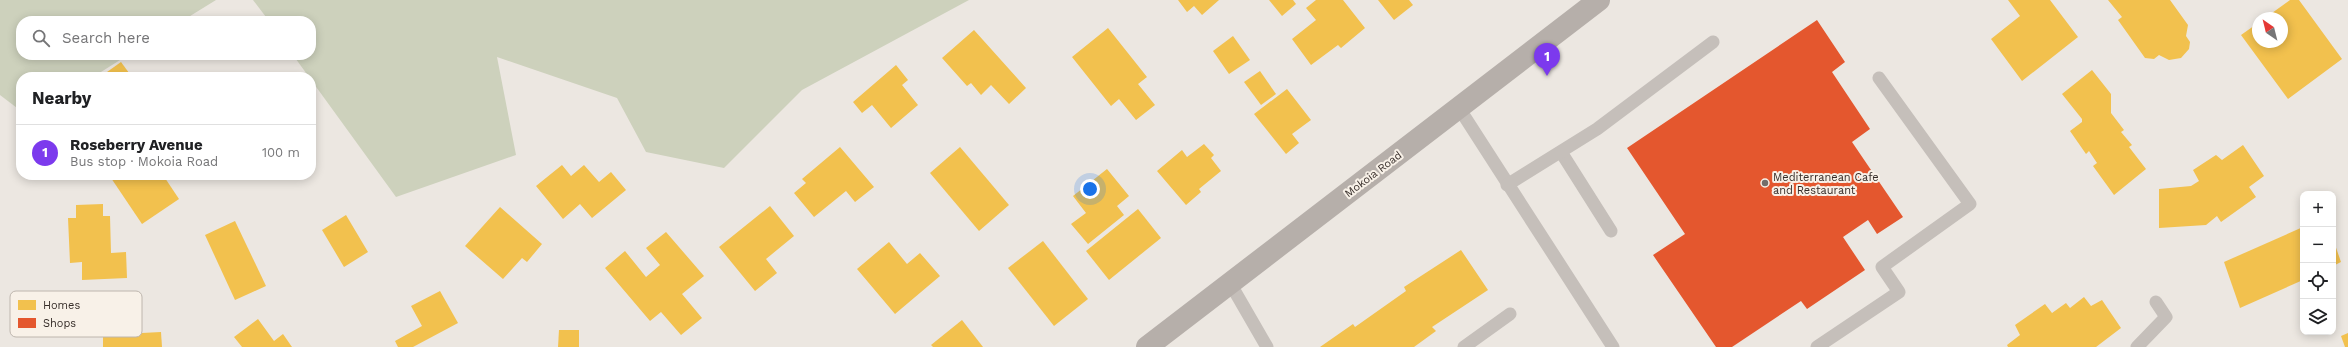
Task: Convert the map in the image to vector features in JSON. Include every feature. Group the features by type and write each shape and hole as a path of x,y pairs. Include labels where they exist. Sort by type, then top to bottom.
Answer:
{"main road":[{"name":"Mokoia Road","path":"1147,347 1599,0"}],"lane":[{"path":"1507,185 1597,129 1713,42"},
{"path":"1817,347 1899,292 1882,267 1970,204 1879,78"},
{"path":"1459,108 1507,185 1613,347"},
{"path":"1561,152 1611,231"},
{"path":"1230,284 1266,347"},
{"path":"2137,347 2166,316 2156,302"},
{"path":"1464,347 1510,314"}],"green space":[{"path":"0,0 216,0 190,16 16,16 16,60 120,60 101,72 16,72 16,107 0,95"},
{"path":"253,0 969,0 802,90 724,168 646,152 617,98 497,57 516,155 396,197 316,87 316,72 305,72 297,60 316,60 316,16 265,16"}],"building: Homes":[{"path":"1178,0 1219,0 1202,15 1194,6 1187,12"},
{"path":"1269,0 1293,0 1296,4 1282,16"},
{"path":"1316,0 1343,0 1365,28 1341,48 1338,45 1311,65 1292,39 1316,20 1306,8"},
{"path":"1378,0 1409,0 1413,5 1394,20"},
{"path":"2008,0 2050,0 2078,37 2022,81 1991,39 2020,16"},
{"path":"2108,0 2170,0 2188,25 2186,36 2190,42 2189,49 2181,58 2169,60 2159,55 2154,59 2145,58 2118,20 2122,17"},
{"path":"2290,0 2299,0 2342,59 2288,99 2241,35 2252,27 2252,48 2288,48 2288,12 2273,12"},
{"path":"1108,28 1147,77 1138,84 1155,105 1136,120 1119,99 1111,106 1072,57"},
{"path":"974,30 1026,88 1009,104 991,85 981,95 971,83 967,86 942,58"},
{"path":"1233,36 1250,60 1229,74 1213,51"},
{"path":"121,62 128,72 107,72"},
{"path":"896,65 908,80 902,85 918,105 891,128 872,105 862,113 853,102"},
{"path":"2092,70 2111,94 2111,113 2124,130 2121,132 2132,145 2129,147 2146,169 2114,195 2093,166 2097,163 2089,151 2086,154 2070,131 2082,122 2082,119 2062,94"},
{"path":"1260,71 1276,94 1261,105 1244,82"},
{"path":"1287,89 1311,120 1292,134 1299,143 1286,154 1254,114"},
{"path":"1204,144 1214,155 1211,158 1221,171 1199,189 1201,192 1186,205 1157,171 1182,150 1187,157"},
{"path":"2243,145 2264,176 2249,187 2256,197 2221,222 2217,216 2206,225 2159,228 2159,189 2191,186 2199,181 2193,170 2216,155 2222,160"},
{"path":"840,147 874,187 855,202 846,191 814,217 794,193 806,183 802,179"},
{"path":"960,147 1009,205 979,231 930,173"},
{"path":"562,165 571,176 584,165 599,182 611,172 626,190 592,218 580,204 563,219 536,186"},
{"path":"1107,169 1129,196 1117,206 1124,215 1088,244 1071,224 1086,213 1073,196"},
{"path":"112,180 166,180 179,199 142,224"},
{"path":"103,204 103,216 110,216 111,253 126,252 127,278 82,280 82,262 70,263 68,218 76,218 76,205"},
{"path":"770,206 794,236 766,259 777,273 755,291 719,247"},
{"path":"500,207 542,244 527,262 522,258 503,279 465,246"},
{"path":"1138,209 1161,238 1109,280 1086,251"},
{"path":"346,215 368,252 344,267 322,230"},
{"path":"235,221 266,286 235,300 205,235"},
{"path":"2300,228 2300,281 2240,308 2224,262"},
{"path":"666,232 704,276 682,294 702,318 681,335 661,312 650,321 605,268 625,251 646,277 660,265 646,248"},
{"path":"1043,241 1088,299 1054,326 1008,268"},
{"path":"889,242 907,264 920,253 940,276 895,314 857,269"},
{"path":"2336,248 2341,262 2336,264"},
{"path":"1461,250 1488,290 1432,327 1436,331 1414,347 1320,347 1353,324 1355,327 1406,291 1404,287"},
{"path":"440,291 458,323 413,347 398,347 395,341 422,326 411,306"},
{"path":"2084,297 2091,306 2102,300 2121,328 2096,347 2008,347 2007,345 2020,335 2015,325 2045,304 2052,313 2066,303 2070,308"},
{"path":"258,319 274,341 283,334 292,347 242,347 234,337"},
{"path":"962,320 983,347 933,347 931,345"},
{"path":"559,330 579,330 579,347 558,347"},
{"path":"161,332 162,347 103,347 103,337 142,337 142,333"},
{"path":"2348,333 2348,347 2345,347 2341,336"}],"building: Shops":[{"name":"Mediterranean Cafe and Restaurant","path":"1817,20 1845,62 1832,72 1870,129 1852,142 1903,217 1877,234 1868,220 1843,237 1865,270 1807,309 1801,301 1732,347 1716,347 1653,255 1685,234 1627,148"}],"place":[{"name":"Roseberry Avenue","path":"1547,76"},
{"name":"Mediterranean Cafe and Restaurant","path":"1765,183"}]}
